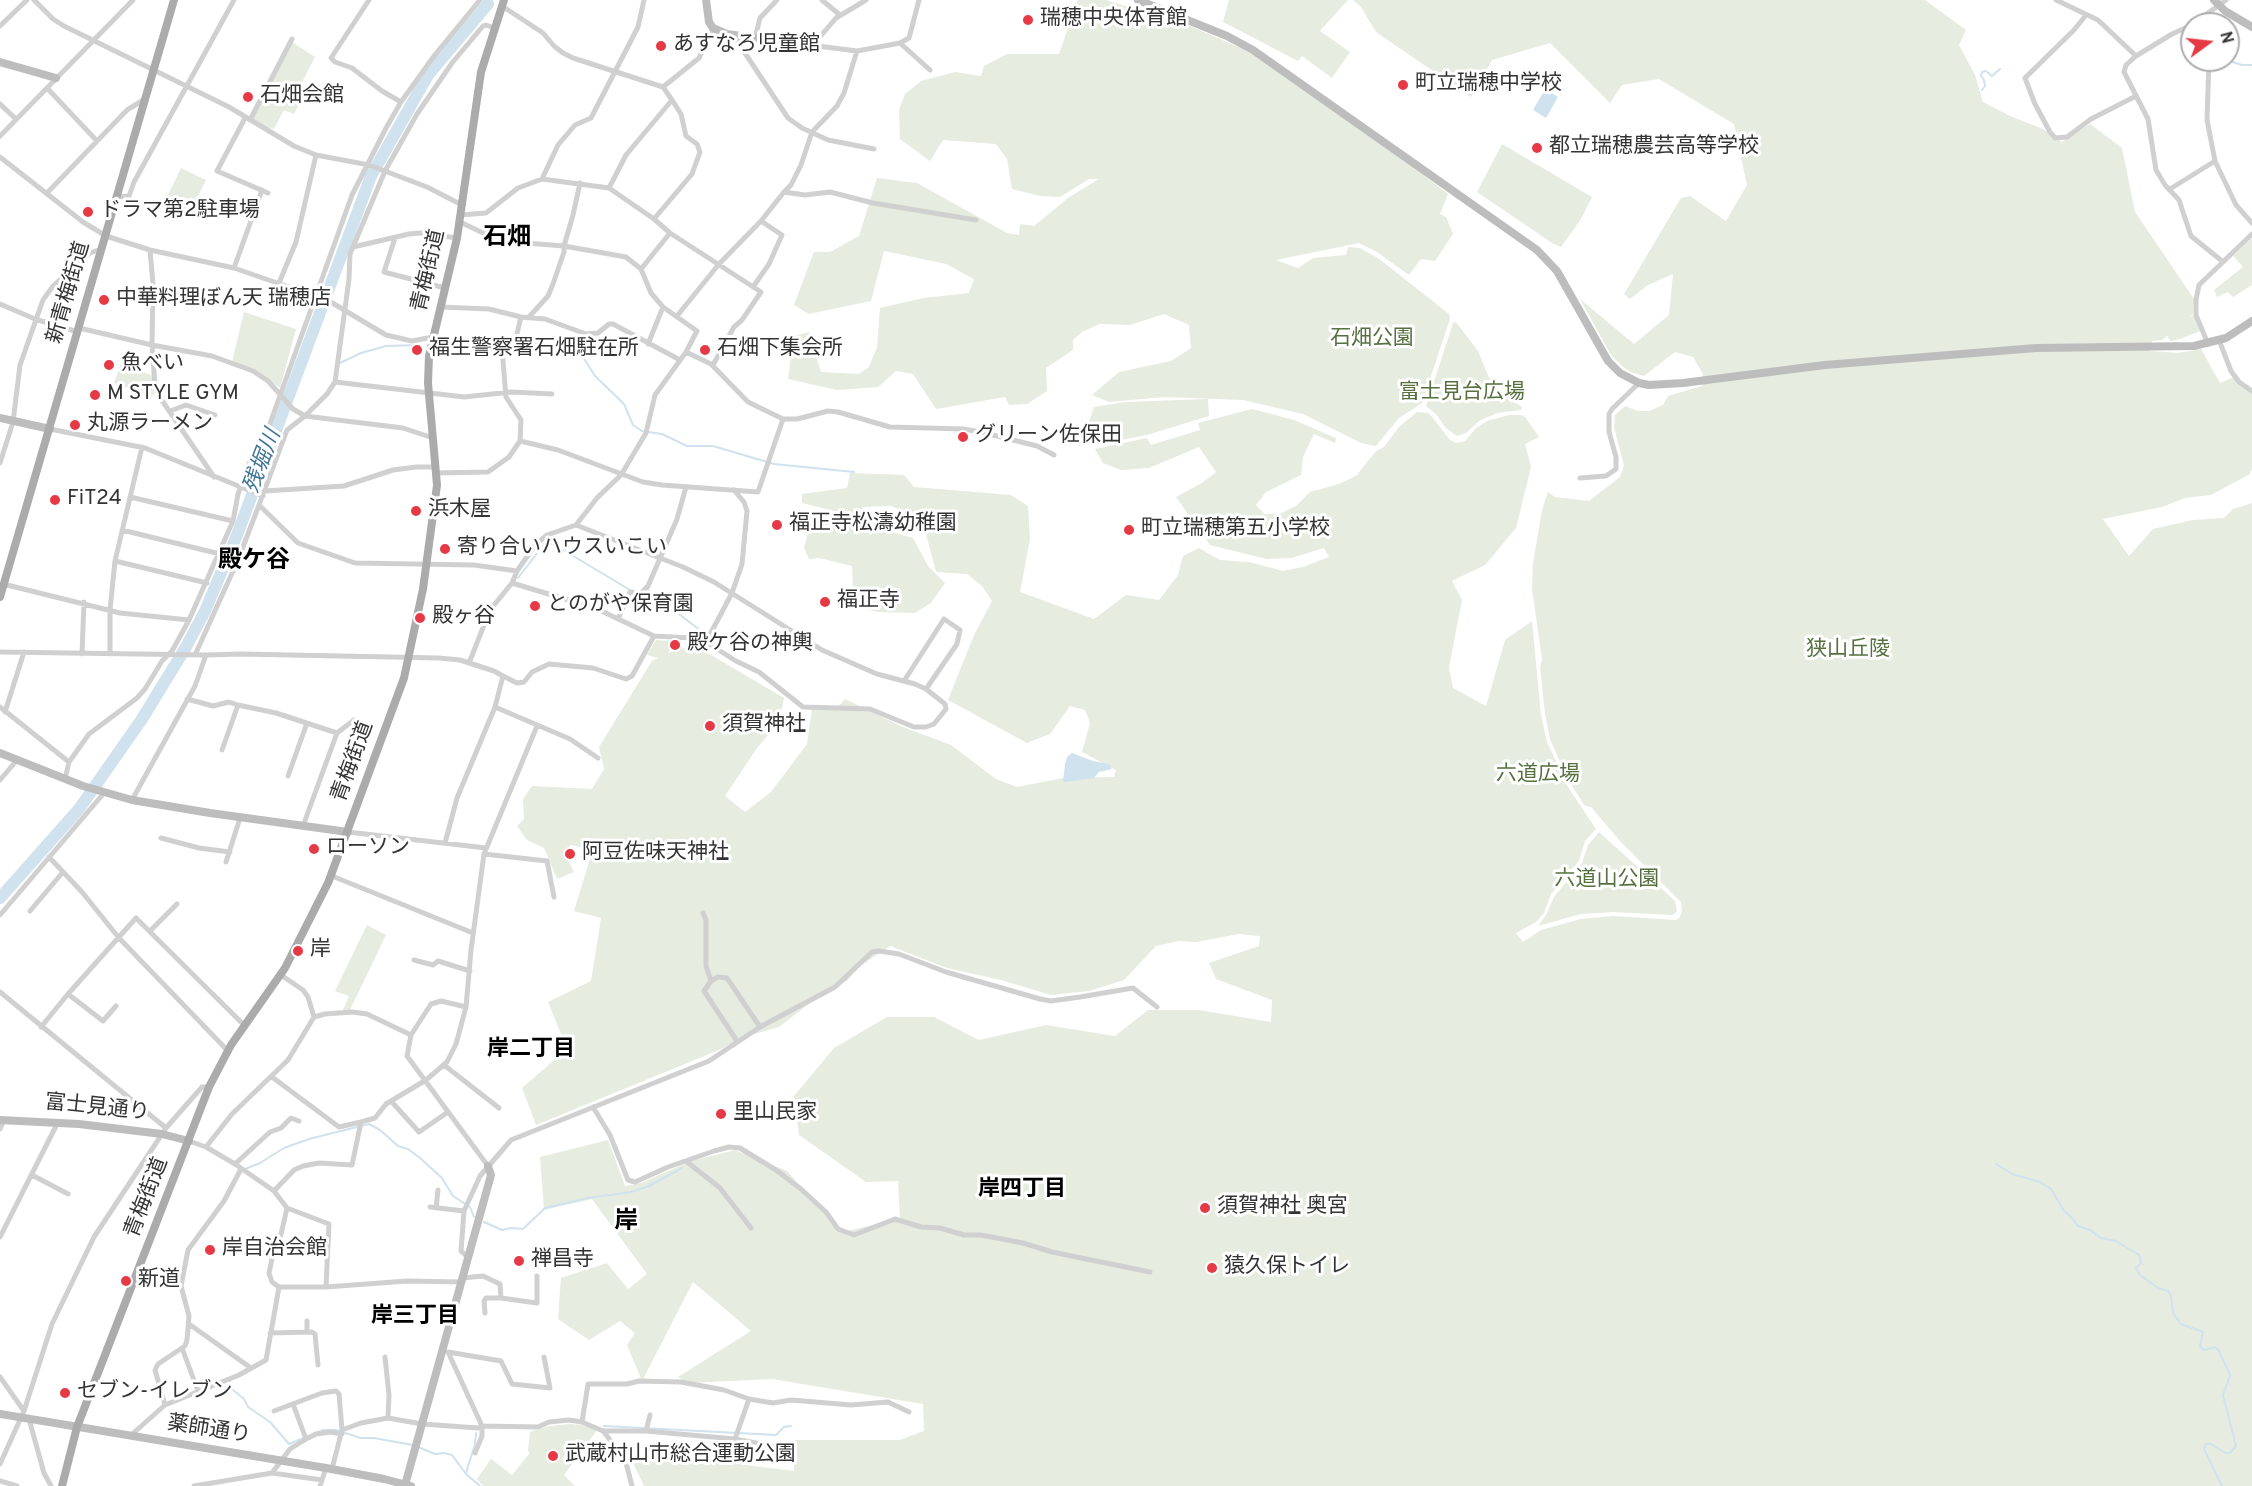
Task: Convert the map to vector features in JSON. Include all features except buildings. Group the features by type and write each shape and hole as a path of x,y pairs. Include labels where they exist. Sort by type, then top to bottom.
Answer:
{"main road":[{"name":"新青梅街道","path":"0,597 174,0"},
{"name":"青梅街道","path":"62,1486 77,1427 209,1087 228,1051 281,975 332,876 404,678 426,564 436,489 428,364 457,238 479,82 503,3"}],"street":[{"path":"0,26 27,0"},
{"path":"34,0 58,22 248,119 294,146 316,155 368,165 427,187 500,241 564,246 626,257 641,269 651,293 663,307 697,331 686,352 655,394 647,430 621,475 597,498 576,525 540,540 517,571 512,583 490,610 468,663"},
{"path":"0,136 133,0"},
{"path":"369,0 332,58 335,62 352,68 382,92 401,102"},
{"path":"65,779 69,762 96,727 137,698 171,654 220,554 233,521 240,488 252,455 263,443 352,195 401,102 434,56 480,0"},
{"path":"542,179 558,145 575,125 591,118 638,27 644,0"},
{"path":"706,0 709,22 713,28 733,35 801,46 813,45 858,51 900,43 909,38 918,0"},
{"path":"755,38 760,18 777,0"},
{"path":"822,0 840,15"},
{"path":"813,45 831,22 866,0"},
{"path":"1138,0 1227,36 1253,50 1537,250 1557,271 1608,361 1620,373 1639,383 1649,385 1683,383 1825,365 2036,348 2208,344 2233,334 2252,321"},
{"path":"2056,0 2098,20 2136,56"},
{"path":"2216,3 2226,0"},
{"path":"116,197 129,196 134,182 233,1"},
{"path":"503,3 543,33 563,53 663,87 681,114 686,136 697,144 700,152 692,174 654,219"},
{"path":"2216,3 2252,27"},
{"path":"2086,15 2074,30 2025,78 2035,104 2050,132 2055,138 2067,137 2091,119 2136,96"},
{"path":"193,655 238,560 287,430 330,391 335,382 349,279 349,262 384,171 417,114 448,69 483,26 494,28"},
{"path":"663,87 699,58 713,28"},
{"path":"2180,30 2136,56 2126,66 2124,72 2148,119 2156,170 2179,200 2190,236 2222,261"},
{"path":"733,35 784,113 802,128 828,140 874,149"},
{"path":"234,268 265,192 217,171 292,39"},
{"path":"900,43 930,70"},
{"path":"677,316 719,264 761,221 791,185 801,165 812,132 841,100 858,51"},
{"path":"0,62 56,78"},
{"path":"2209,72 2207,120 2215,161 2236,205 2252,223"},
{"path":"47,88 97,141"},
{"path":"47,193 127,110 145,99"},
{"path":"609,188 626,155 672,100"},
{"path":"0,104 16,120"},
{"path":"279,283 296,242 316,155"},
{"path":"0,157 83,222 106,236 150,250 234,268 279,283 344,308 386,335 412,341 433,337"},
{"path":"2170,189 2215,161"},
{"path":"461,214 486,213 518,188 542,179 609,188 670,233 761,292 742,320 734,327 713,365"},
{"path":"530,317 552,289 564,252 580,183"},
{"path":"784,192 805,195 830,192 873,203 976,220"},
{"path":"753,287 769,264 782,235 761,221"},
{"path":"353,247 421,233 457,238"},
{"path":"641,269 670,233"},
{"path":"2208,344 2196,315 2197,292 2204,279 2252,234"},
{"path":"395,238 384,272 445,288"},
{"path":"0,464 13,422 20,365 43,300 53,286 90,253 101,249"},
{"path":"150,250 155,386 214,477"},
{"path":"0,304 35,319 78,330 212,356 253,372 268,381 294,409 304,416 403,429 433,438"},
{"path":"440,307 489,309 521,317 545,319 593,334 613,324 680,360"},
{"path":"648,344 663,307"},
{"path":"0,418 142,447 247,491 264,494 344,486 393,470 416,467 488,472 509,457 520,441 521,420 506,393 502,349 514,346 521,317"},
{"path":"2219,340 2231,371 2239,382 2252,392"},
{"path":"686,352 713,365 740,396 763,411 783,419 797,419 828,411 838,412 890,427 963,429 981,432 1037,446 1054,455"},
{"path":"335,382 464,397 512,392 552,394"},
{"path":"1580,478 1606,476 1616,469 1617,457 1609,432 1609,414 1612,408 1639,383"},
{"path":"170,411 186,405 215,415"},
{"path":"520,441 568,454 621,475 662,485 758,492 783,419"},
{"path":"110,654 110,610 115,561 142,447"},
{"path":"618,619 630,592 640,593 648,586 676,519 686,487"},
{"path":"706,642 732,593 742,564 747,511 744,502 734,490"},
{"path":"130,497 233,521"},
{"path":"260,505 290,537 307,547 355,563 486,566 517,571"},
{"path":"512,583 595,609 654,636 692,638 706,642 759,672 803,707 870,709 914,728 926,728 934,724 946,709 945,704 926,689 877,674 822,650 714,582 576,525"},
{"path":"122,530 220,554"},
{"path":"115,561 207,583"},
{"path":"3,584 110,610 189,620"},
{"path":"82,654 84,602"},
{"path":"904,681 944,619 960,630 957,644 926,689"},
{"path":"0,652 439,658 468,663 517,683 524,682 532,672 549,664 593,668 626,679 632,676 654,636"},
{"path":"24,652 3,710 69,762"},
{"path":"132,800 198,679 206,655"},
{"path":"445,843 457,798 495,707 503,676"},
{"path":"187,699 213,706 229,702 276,713 337,733"},
{"path":"222,750 238,705"},
{"path":"495,707 570,740 598,758"},
{"path":"303,826 337,733 354,720"},
{"path":"288,776 307,723"},
{"path":"272,1077 339,1127 360,1125 375,1118 386,1104 426,1080 444,1065 456,1044 466,1007 473,933 485,851 537,726"},
{"path":"0,753 85,787 132,800 240,818 445,843 547,861 554,897"},
{"path":"0,780 17,760"},
{"path":"0,915 102,793"},
{"path":"226,862 240,818"},
{"path":"161,838 199,848 230,852"},
{"path":"49,857 82,892 118,938 228,1051"},
{"path":"30,911 63,872"},
{"path":"332,876 473,933"},
{"path":"150,931 177,903"},
{"path":"703,913 706,920 706,966 711,981"},
{"path":"42,1027 68,994 136,918 245,1026"},
{"path":"469,1258 461,1251 465,1206 474,1186 488,1166 512,1140 709,1062 760,1027 835,987 872,952 899,954 946,972 1040,999 1051,1001 1133,988 1157,1007"},
{"path":"414,960 433,965 438,961 470,971"},
{"path":"206,1147 232,1114 288,1060 314,1017 308,997 303,990 281,975"},
{"path":"737,1041 704,991 711,981 718,977 727,978 760,1027"},
{"path":"0,992 164,1131"},
{"path":"68,994 103,1021 116,1006"},
{"path":"408,1485 416,1446 446,1349 491,1175 488,1166 407,1056 411,1035 431,1004 441,1001 466,1007"},
{"path":"314,1017 340,1012 367,1014 411,1035"},
{"path":"444,1065 499,1108"},
{"path":"0,1464 25,1416 52,1324 94,1237 164,1131 202,1088 209,1087"},
{"path":"391,1101 419,1132 448,1112"},
{"path":"593,1107 610,1136 628,1180 635,1182 645,1179 668,1167 729,1147 740,1148 776,1170 801,1189 826,1212 838,1229 854,1235 895,1219 921,1227 940,1228 1023,1243 1053,1252 1150,1272"},
{"path":"235,1164 270,1132 281,1128 291,1118 298,1121"},
{"path":"0,1128 2,1120"},
{"name":"富士見通り","path":"2,1120 164,1131 189,1141"},
{"path":"0,1237 58,1122"},
{"path":"274,1191 294,1170 303,1166 320,1163 352,1165 360,1125"},
{"path":"189,1141 206,1147 241,1168 274,1191 287,1208 329,1224 326,1287"},
{"path":"686,1161 720,1188 751,1228"},
{"path":"165,1405 155,1370 158,1364 182,1348 187,1340 189,1316 181,1286 188,1250 224,1201 241,1168"},
{"path":"32,1174 69,1194"},
{"path":"438,1190 433,1207 465,1206"},
{"path":"287,1208 279,1243 273,1254 270,1278 279,1287 463,1280 483,1276 500,1284 501,1298"},
{"path":"239,1248 273,1254"},
{"path":"485,1313 486,1298 537,1303 537,1276"},
{"path":"130,1436 165,1405 266,1360 279,1287"},
{"path":"307,1321 307,1332"},
{"path":"189,1324 251,1368"},
{"path":"270,1333 312,1332 315,1334 318,1365"},
{"path":"182,1348 198,1391"},
{"path":"446,1349 501,1361 512,1384 550,1388 544,1357"},
{"path":"446,1349 482,1426 482,1436 476,1453"},
{"path":"385,1357 389,1395 388,1418"},
{"path":"0,1377 25,1416 44,1473 51,1486"},
{"path":"582,1422 588,1384 627,1384 639,1381 681,1382 773,1403 791,1400 850,1405 888,1402 909,1412"},
{"path":"194,1486 272,1473 321,1483 329,1469 342,1432 339,1394 336,1391 322,1393 274,1411"},
{"path":"735,1439 749,1399"},
{"path":"293,1404 304,1436"},
{"name":"薬師通り","path":"0,1414 25,1416 408,1485"},
{"path":"646,1429 650,1414"},
{"path":"272,1473 279,1461 304,1436 330,1431 342,1432 361,1423 388,1418 422,1424 478,1428 482,1426 538,1427 549,1422 569,1420 582,1422 603,1431 646,1429 735,1439 782,1448"},
{"path":"603,1431 625,1458 632,1486"},
{"path":"0,1481 17,1486"}],"green space":[{"name":"石畑公園","path":"1078,0 1105,0 1163,17 1243,49 1365,131 1448,194 1440,214 1446,217 1453,234 1435,261 1421,259 1409,275 1377,252 1359,243 1276,260 1298,268 1313,258 1346,255 1348,247 1360,248 1378,258 1449,314 1450,319 1422,403 1399,418 1376,446 1361,443 1303,414 1243,400 1164,397 1109,402 1092,395 1119,372 1171,361 1191,348 1189,325 1164,314 1130,325 1100,324 1082,332 1073,340 1073,350 1046,368 1047,391 1027,404 1009,405 1005,397 936,409 913,374 896,371 878,387 837,390 788,379 791,357 790,337 809,332 821,372 859,374 869,367 877,347 880,308 923,298 969,293 974,279 946,264 884,251 871,301 809,314 794,305 814,252 830,252 859,236 877,178 917,183 1007,233 1019,235 1020,224 1034,226 1068,198 1099,179 1089,179 1060,197 1040,196 1012,189 1007,159 996,144 943,140 930,161 900,139 899,110 905,94 921,81 955,72 981,76 984,66 1007,54 1059,54"},
{"path":"1229,0 1348,0 1320,31 1350,52 1332,78 1302,56 1298,61 1223,22"},
{"name":"狭山丘陵","path":"1353,0 1925,0 1966,30 1959,45 1975,75 1983,102 2043,129 2062,142 2090,124 2122,148 2135,212 2194,299 2193,314 2189,317 2194,315 2200,331 2171,341 2167,336 2162,340 2152,341 2149,351 2178,353 2201,349 2220,383 2234,377 2252,389 2252,469 2250,474 2211,495 2185,498 2162,507 2103,519 2129,556 2153,529 2193,520 2224,518 2233,509 2252,503 2252,1486 644,1486 627,1450 794,1471 794,1440 900,1440 924,1431 923,1404 772,1379 689,1383 678,1377 751,1331 693,1282 642,1381 627,1345 635,1333 620,1321 589,1340 558,1319 561,1278 607,1263 628,1289 647,1274 592,1199 544,1210 540,1157 608,1140 625,1186 641,1183 691,1161 735,1150 787,1171 838,1229 848,1231 900,1218 898,1181 866,1182 799,1135 794,1096 834,1048 887,1017 934,1017 979,1040 1046,1025 1115,1036 1148,1010 1199,1010 1271,1022 1272,1000 1216,979 1209,963 1259,946 1260,936 1239,934 1156,946 1124,980 1089,991 1051,995 1001,980 947,968 890,946 859,967 847,981 824,992 779,1027 744,1037 719,1050 536,1125 522,1088 567,1049 548,1002 591,981 601,918 574,911 593,849 570,845 567,858 574,872 557,879 544,848 527,840 517,826 524,819 523,799 532,786 592,789 604,769 599,747 652,661 658,658 647,655 656,640 670,641 669,653 679,648 706,652 784,698 779,722 757,748 725,796 745,812 771,792 807,744 812,708 836,709 845,699 903,727 951,745 996,779 1017,787 1063,778 1114,777 1116,770 1082,752 1090,723 1085,710 1070,706 1050,734 1027,743 948,700 974,635 992,601 982,586 967,574 936,572 922,519 891,506 862,507 870,520 802,503 802,494 847,488 850,473 904,475 914,487 1011,495 1028,506 1030,539 1020,592 1094,619 1126,595 1159,600 1178,575 1183,556 1199,548 1220,560 1249,562 1283,571 1303,567 1329,557 1324,548 1292,558 1267,559 1210,545 1176,497 1202,483 1216,472 1199,447 1149,468 1121,470 1103,463 1095,449 1147,438 1151,445 1200,430 1198,423 1252,409 1294,420 1336,438 1335,443 1314,434 1303,457 1301,475 1266,492 1256,505 1265,514 1279,514 1296,506 1310,492 1339,484 1356,476 1376,451 1384,447 1399,427 1417,412 1428,413 1450,440 1457,443 1465,441 1476,428 1487,421 1509,415 1521,415 1525,417 1539,437 1525,444 1531,467 1516,528 1485,565 1452,581 1462,600 1449,667 1453,688 1486,706 1505,640 1532,621 1541,715 1547,742 1568,787 1596,829 1585,841 1579,861 1551,894 1544,913 1536,922 1516,933 1523,942 1541,930 1581,919 1613,916 1676,920 1680,917 1681,902 1620,841 1591,807 1585,806 1567,778 1550,739 1545,714 1540,667 1542,659 1532,589 1533,563 1542,510 1548,492 1555,497 1589,501 1620,477 1624,466 1614,427 1615,415 1625,406 1638,411 1649,411 1663,405 1668,396 1702,386 1703,374 1693,357 1675,352 1644,376 1623,367 1611,355 1580,299 1634,344 1669,315 1673,274 1648,285 1630,299 1624,294 1681,198 1690,196 1726,221 1747,185 1734,124 1659,79 1622,85 1610,103 1550,43 1492,60 1471,97 1376,32 1361,7"},
{"path":"292,42 315,57 296,94 302,98 294,114 284,110 274,129 263,126 252,119"},
{"path":"1502,144 1592,197 1581,219 1561,247 1477,192"},
{"path":"181,168 206,180 189,215 164,203"},
{"path":"2252,238 2252,285 2233,297 2228,292 2217,297 2214,290 2243,267 2233,256"},
{"path":"244,312 296,329 280,388 232,362"},
{"name":"富士見台広場","path":"1456,322 1478,351 1489,378 1497,390 1522,407 1521,410 1497,413 1479,421 1466,433 1457,436 1446,428 1436,414 1426,406 1453,323"},
{"path":"121,363 151,375 156,392 152,396 114,383"},
{"path":"1208,399 1209,416 1147,435 1111,442 1100,442 1090,438 1087,427 1094,407 1125,402"},
{"path":"814,510 913,538 928,566 945,583 931,603 915,613 878,612 862,608 853,588 852,566 819,558 809,559 804,548"},
{"name":"六道山公園","path":"1599,832 1675,901 1677,911 1673,915 1613,912 1581,914 1538,926 1554,897 1582,863 1588,845"},
{"path":"367,925 386,935 349,1012 342,1012 349,996 335,991"},
{"name":"武蔵村山市総合運動公園","path":"571,1424 597,1430 564,1475 575,1486 483,1486 477,1479 491,1459 512,1475 530,1453 528,1451 530,1432 549,1426"}],"water":[{"path":"1545,89 1558,97 1546,118 1533,110"},
{"path":"1072,753 1109,764 1112,769 1099,772 1094,778 1065,782 1063,781 1065,764 1067,757"}],"waterway":[{"name":"残堀川","path":"0,898 79,809 142,719 186,647 205,611 237,535 371,176 428,75 488,4"},
{"path":"2240,64 2252,65"},
{"path":"1982,90 1985,86 1981,76 1982,72 1986,71 1992,76 2000,69"},
{"path":"436,340 500,345"},
{"path":"519,343 539,343 583,357 595,376 624,404 633,425 642,431 662,434 687,446 713,446 774,464 854,472"},
{"path":"340,363 361,353 386,346 419,345"},
{"path":"518,578 545,543 555,545 630,590"},
{"path":"648,590 719,645"},
{"path":"245,1169 260,1163 284,1148 309,1139 369,1124 380,1130 398,1146 408,1149 420,1158 442,1178 453,1196 470,1207 474,1217"},
{"path":"1996,1164 2012,1174 2040,1182 2051,1189 2064,1211 2078,1226 2090,1230 2101,1238 2116,1241 2139,1255 2141,1263 2136,1268 2140,1275 2158,1288 2168,1291 2171,1296 2173,1313 2181,1324 2203,1332 2200,1346 2204,1350 2215,1347 2219,1351 2230,1375 2223,1395 2236,1446 2230,1453 2211,1444 2206,1444 2204,1449 2222,1486"},
{"path":"484,1222 502,1230 523,1229 545,1208 588,1198 631,1192 649,1186 682,1168"},
{"path":"230,1381 233,1390 244,1399 248,1407 270,1422 289,1444 323,1430 336,1430 361,1438 413,1445"},
{"path":"604,1426 776,1435 784,1427 791,1426"},
{"path":"466,1473 476,1433"},
{"path":"418,1447 435,1454 452,1455 466,1474 480,1486"}],"place":[{"name":"瑞穂中央体育館","path":"1028,20"},
{"name":"あすなろ児童館","path":"661,46"},
{"name":"町立瑞穂中学校","path":"1403,85"},
{"name":"石畑会館","path":"248,97"},
{"name":"都立瑞穂農芸高等学校","path":"1537,148"},
{"name":"ドラマ第2駐車場","path":"88,212"},
{"name":"中華料理ぼん天 瑞穂店","path":"104,300"},
{"name":"福生警察署石畑駐在所","path":"417,350"},
{"name":"石畑下集会所","path":"705,350"},
{"name":"魚べい","path":"109,365"},
{"name":"M STYLE GYM","path":"95,395"},
{"name":"丸源ラーメン","path":"75,425"},
{"name":"グリーン佐保田","path":"963,437"},
{"name":"FiT24","path":"55,500"},
{"name":"浜木屋","path":"416,511"},
{"name":"福正寺松濤幼稚園","path":"777,525"},
{"name":"町立瑞穂第五小学校","path":"1129,530"},
{"name":"寄り合いハウスいこい","path":"445,549"},
{"name":"福正寺","path":"825,602"},
{"name":"とのがや保育園","path":"535,606"},
{"name":"殿ヶ谷","path":"420,618"},
{"name":"殿ケ谷の神輿","path":"675,645"},
{"name":"須賀神社","path":"710,726"},
{"name":"ローソン","path":"314,849"},
{"name":"阿豆佐味天神社","path":"570,854"},
{"name":"岸","path":"298,951"},
{"name":"里山民家","path":"721,1114"},
{"name":"須賀神社 奥宮","path":"1205,1208"},
{"name":"岸自治会館","path":"210,1250"},
{"name":"禅昌寺","path":"519,1261"},
{"name":"猿久保トイレ","path":"1212,1268"},
{"name":"新道","path":"126,1281"},
{"name":"セブン-イレブン","path":"65,1393"},
{"name":"武蔵村山市総合運動公園","path":"553,1456"}],"district":[{"name":"石畑","path":"507,239"},
{"name":"殿ケ谷","path":"254,562"},
{"name":"岸二丁目","path":"531,1051"},
{"name":"岸四丁目","path":"1022,1191"},
{"name":"岸","path":"626,1223"},
{"name":"岸三丁目","path":"415,1318"}],"park label":[{"name":"六道広場","path":"1538,776"}]}
